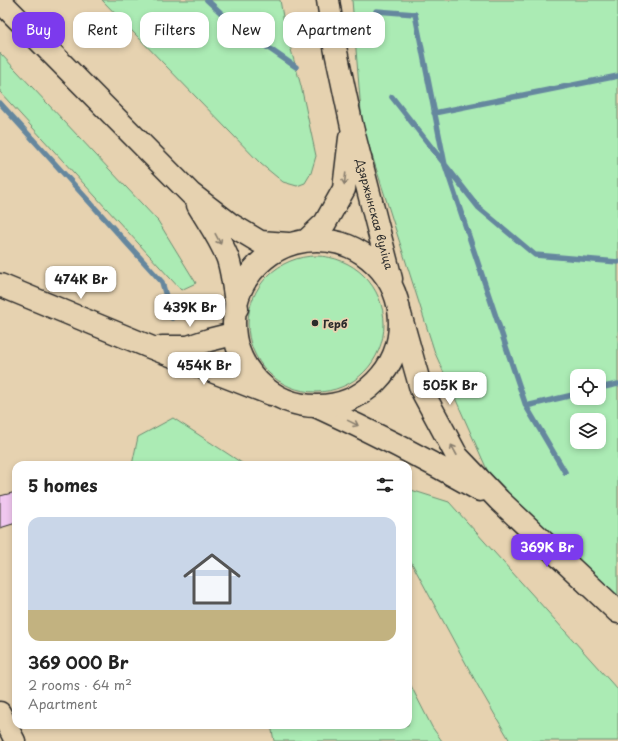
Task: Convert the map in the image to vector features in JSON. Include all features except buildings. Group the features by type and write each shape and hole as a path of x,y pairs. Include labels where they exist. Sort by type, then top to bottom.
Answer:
{"main road":[{"name":"Дзяржынская вуліца","path":"328,0 335,47 352,127 398,308"},
{"path":"0,1 191,194 230,224 260,242 331,240 354,248 373,261 388,280 398,308 421,388 457,456 499,500 618,612"},
{"name":"Дзяржынская вуліца","path":"298,242 325,223 344,189 352,127"},
{"path":"191,194 218,239 228,259 232,279 228,304 233,334 240,358 253,378 271,394"},
{"path":"228,304 246,285 255,270 269,254 298,242"},
{"path":"0,285 294,404 318,407 353,422 499,500"},
{"path":"318,407 341,403 362,394 379,378 392,359 399,337 398,308"},
{"path":"150,347 188,347 233,334"}],"street":[{"path":"0,712 15,741"}],"path":[{"path":"208,323 228,304"}],"green space":[{"path":"102,0 280,0 283,17 283,48 291,48 301,86 316,156 311,173 305,183 297,186 283,182 261,164 149,48 209,48 209,12 140,12 140,39 132,31 132,12 114,12"},
{"path":"352,0 618,0 618,598 493,483 435,353 362,124 356,48 385,48 385,12 353,12"},
{"path":"0,53 158,221 196,283 181,290 0,92"},
{"path":"309,256 323,256 342,261 354,267 369,281 379,298 383,311 383,337 379,350 373,362 359,377 354,381 336,389 323,392 309,392 290,387 278,381 263,367 259,362 251,344 248,331 248,317 253,298 259,286 273,271 278,267 296,259"},
{"path":"173,418 239,461 133,461 138,437"},
{"path":"412,490 449,502 618,690 618,741 510,741 477,684 412,563"},
{"path":"412,688 432,727 442,741 274,741 272,729 412,729"}],"waterway":[{"path":"207,0 232,23 296,67"},
{"path":"376,11 415,14 445,165 526,406"},
{"path":"434,113 618,76"},
{"path":"392,97 479,208 535,255 618,262"},
{"path":"0,103 162,282 172,318"},
{"path":"606,387 618,384"},
{"path":"565,472 526,406 570,396"}],"place":[{"name":"Герб","path":"315,323"}]}
